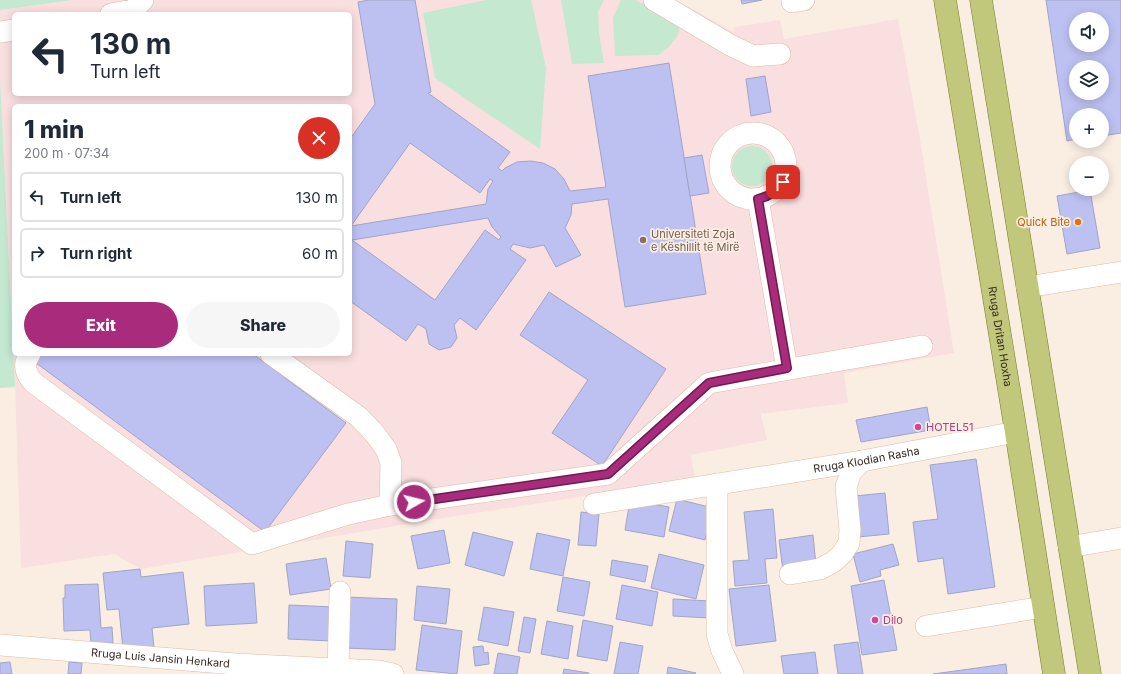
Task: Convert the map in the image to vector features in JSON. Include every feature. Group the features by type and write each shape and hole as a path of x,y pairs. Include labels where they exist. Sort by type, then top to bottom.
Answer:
{"main road":[{"name":"Rruga Dritan Hoxha","path":"944,0 1016,432 1054,674"},
{"path":"981,0 1090,674"}],"street":[{"path":"122,12 133,10 144,0"},
{"path":"654,0 730,45 753,56 780,54"},
{"path":"0,32 12,30"},
{"path":"758,199 787,368"},
{"path":"1027,287 1121,272"},
{"path":"28,356 25,364 26,372 34,383 252,544 348,514 390,505 608,474 709,383 787,368 922,346"},
{"path":"274,356 359,417 375,434 386,449 391,463 390,505"},
{"name":"Rruga Klodian Rasha","path":"594,504 862,461 1016,432"},
{"path":"790,574 820,569 833,562 842,554 849,543 850,530 846,487 851,472 862,461"},
{"path":"717,484 717,634 722,651 733,674"},
{"path":"1069,547 1121,538"},
{"path":"338,669 340,592"},
{"path":"926,626 1043,607"},
{"name":"Rruga Luis Jansin Henkard","path":"0,645 235,664 379,671 393,674"}],"shaded area":[{"name":"Universiteti Zoja e Këshillit të Mirë","path":"73,0 676,0 734,32 734,27 780,20 784,39 898,19 920,139 954,353 844,373 848,403 761,414 767,440 691,455 695,479 425,521 141,569 114,554 21,568 14,356 352,356 352,104 12,104 12,325 0,77 0,10"}],"green space":[{"path":"0,0 73,0 0,10"},
{"path":"486,0 531,0 546,68 540,149 435,78 423,13"},
{"path":"561,0 604,0 598,12 599,33 604,63 572,64"},
{"path":"621,0 635,0 680,23 678,35 669,47 658,55 615,56 613,18"},
{"path":"0,77 12,325 12,356 14,356 15,387 0,388"},
{"path":"752,146 760,148 766,152 770,158 772,166 770,174 766,180 760,184 752,186 744,184 738,180 734,174 732,166 734,158 738,152 744,148"}],"building":[{"path":"369,0 415,0 431,92 428,93 510,152 498,168 502,171 517,162 530,161 543,163 555,169 564,179 570,191 606,187 588,76 669,63 706,294 625,307 608,199 572,204 571,215 565,228 581,255 556,267 544,245 530,248 513,244 510,249 526,260 476,330 460,318 454,325 457,338 451,347 439,350 429,344 426,329 418,324 406,341 352,302 352,240 352,226 486,204 488,189 493,181 490,179 480,193 410,143 352,225 352,136 375,104 358,2","holes":["488,218 492,227 501,237 499,240 485,230 435,300 352,240"]},
{"path":"741,0 762,0 742,4"},
{"path":"1046,0 1121,0 1121,133 1109,135 1109,108 1069,108 1069,141 1067,141"},
{"path":"765,76 771,112 751,116 746,79"},
{"path":"702,155 709,193 690,196 684,158"},
{"name":"Quick Bite","path":"1069,194 1069,196 1091,196 1100,248 1067,254 1057,196"},
{"path":"549,292 666,369 602,466 552,433 588,380 520,335"},
{"path":"35,356 256,356 346,423 265,532 32,360"},
{"path":"927,407 931,430 861,442 856,420"},
{"path":"976,459 995,587 948,594 943,558 918,562 913,522 938,519 930,465"},
{"path":"885,493 889,534 858,537 854,496"},
{"path":"677,499 713,508 705,540 669,531"},
{"path":"630,500 669,507 664,537 625,530"},
{"path":"773,509 777,558 765,559 767,583 735,586 733,561 749,560 744,512"},
{"path":"581,512 599,514 596,546 578,545"},
{"path":"444,530 450,563 418,569 411,536"},
{"path":"473,532 513,542 504,576 465,565"},
{"path":"537,533 570,540 563,576 530,569"},
{"path":"813,535 816,565 783,571 779,540"},
{"path":"346,541 373,544 370,578 343,576"},
{"path":"893,544 899,565 880,570 881,576 860,582 853,554"},
{"path":"659,554 704,565 696,599 651,588"},
{"path":"326,558 331,589 290,595 286,564"},
{"path":"612,560 648,566 645,582 610,575"},
{"path":"140,569 141,577 183,572 189,624 152,628 154,647 123,650 119,609 107,610 103,573"},
{"path":"563,577 590,582 584,616 557,611"},
{"path":"884,580 897,650 862,655 851,586"},
{"path":"254,583 257,623 206,626 204,586"},
{"path":"98,584 101,628 112,627 113,643 91,644 90,630 64,631 63,598 65,598 65,585"},
{"path":"622,585 658,592 652,626 616,619"},
{"path":"769,585 776,641 736,646 729,589"},
{"path":"417,586 450,589 446,624 414,620"},
{"path":"345,597 397,599 395,650 344,648"},
{"path":"673,599 710,601 709,618 673,616"},
{"path":"289,605 334,607 332,641 288,639"},
{"path":"484,607 514,612 508,646 478,640"},
{"path":"524,617 536,619 530,653 518,651"},
{"path":"583,620 613,626 607,661 577,656"},
{"path":"547,621 573,626 568,659 541,654"},
{"path":"422,625 462,631 457,674 416,670"},
{"path":"620,642 643,646 638,674 614,674"},
{"path":"858,642 863,674 838,674 834,645"},
{"path":"483,646 484,653 488,652 489,664 475,666 473,647"},
{"path":"815,652 818,674 784,674 781,656"},
{"path":"498,653 520,657 517,674 494,674"},
{"path":"10,662 12,674 0,674 0,663"},
{"path":"69,662 82,663 81,674 68,674"},
{"path":"1006,664 1007,674 933,674"},
{"path":"668,667 696,673 667,674"},
{"path":"564,669 589,673 589,674 563,674"}],"place":[{"name":"Quick Bite","path":"1078,222"},
{"name":"Universiteti Zoja e Këshillit të Mirë","path":"643,240"},
{"name":"HOTEL51","path":"918,427"},
{"name":"Dilo","path":"875,620"}],"route":[{"path":"414,502 608,474 709,383 787,368 758,199 768,196 783,182"}]}
